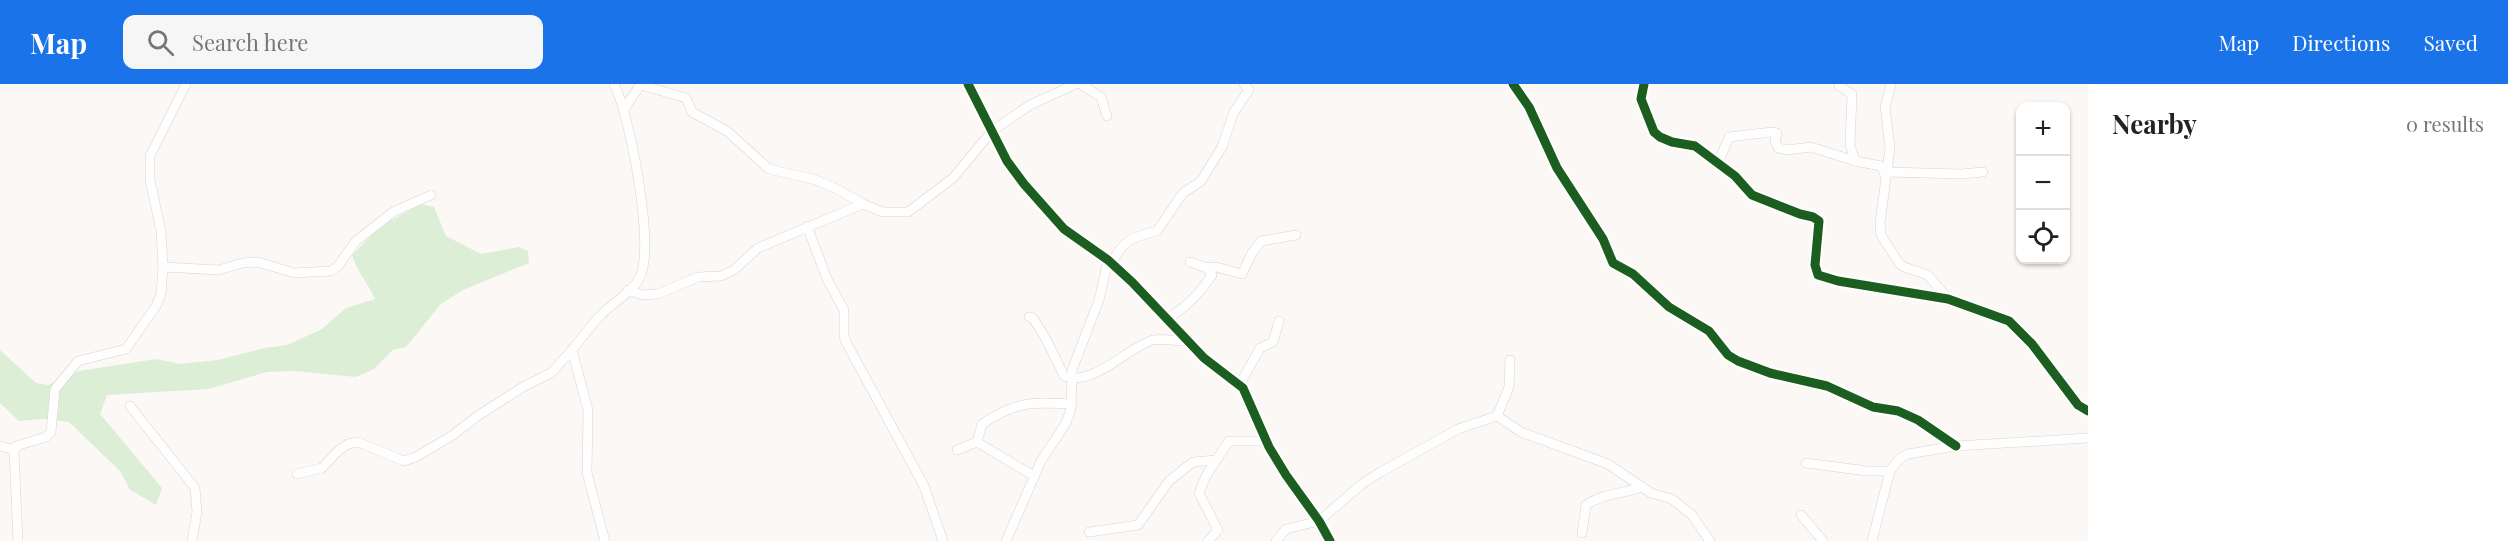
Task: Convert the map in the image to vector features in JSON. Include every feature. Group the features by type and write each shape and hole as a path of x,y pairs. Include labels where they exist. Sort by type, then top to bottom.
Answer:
{"street":[{"path":"18,541 15,450 19,444 46,437 51,432 55,388 78,361 126,349 156,306 161,294 163,267 161,231 150,180 150,156 186,84"},
{"path":"297,474 322,468 339,450 348,444 358,442 404,461 416,458 523,387 551,373 601,314 641,276 644,256 642,202 624,109 614,84"},
{"path":"968,84 1008,161 1030,191 1064,229 1110,262 1204,358 1240,384 1247,393 1266,441 1330,541"},
{"path":"624,109 641,85 686,98 692,112 727,130 769,169 816,180 883,212 908,212 953,178 993,131 1030,105 1078,84 1101,97 1107,116"},
{"path":"1006,541 1034,476 1052,442 1066,423 1071,404 1071,378 1075,361 1100,300 1110,262 1126,241 1157,231 1183,193 1201,181 1222,147 1234,112 1249,90 1244,84"},
{"path":"1513,84 1529,106 1557,168 1603,239 1613,263 1633,274 1669,307 1709,331 1728,355 1738,361 1770,373 1827,386 1873,407 1899,411 1918,420 1956,447"},
{"path":"1644,84 1641,99 1654,132 1660,137 1672,142 1695,146 1735,176 1752,195 1800,214 1813,216 1819,221 1815,265 1818,275 1838,281 1948,299 1997,316 2020,329 2078,405 2088,411"},
{"path":"1891,84 1885,107 1890,148 1880,223 1881,236 1886,246 1904,267 1928,275 1948,299"},
{"path":"1839,86 1852,94 1850,145 1855,161"},
{"path":"1720,167 1718,163 1720,154 1729,137 1772,132 1777,133 1775,141 1778,148 1787,150 1811,147 1855,161 1881,166 1888,176"},
{"path":"1709,157 1716,157 1720,154"},
{"path":"1888,176 1983,172"},
{"path":"163,267 219,270 242,263 258,262 294,273 331,271 338,266 351,245 393,212 431,195"},
{"path":"628,290 642,295 658,294 698,277 722,276 734,270 758,248 863,204"},
{"path":"807,226 827,279 844,310 846,342 924,486 944,541"},
{"path":"1190,261 1242,274 1252,253 1261,242 1296,235"},
{"path":"1166,319 1179,312 1201,291 1212,275 1207,267"},
{"path":"1029,318 1033,318 1046,339 1064,376 1071,378 1089,375 1154,340 1186,341"},
{"path":"1240,384 1260,348 1273,342 1279,321"},
{"path":"572,350 588,410 587,473 605,541"},
{"path":"1276,541 1286,529 1319,521 1378,473 1458,429 1497,416 1509,387 1509,360"},
{"path":"977,442 982,424 1003,411 1030,402 1071,404"},
{"path":"130,406 195,488 197,512 192,541"},
{"path":"1497,416 1521,432 1608,464 1651,493 1672,499 1692,515 1710,541"},
{"path":"1872,541 1890,471 1899,459 1908,454 1956,447 2088,438"},
{"path":"1208,541 1218,530 1199,494 1207,474 1229,441 1266,441"},
{"path":"957,450 977,442"},
{"path":"977,442 1034,476"},
{"path":"0,446 15,450"},
{"path":"1089,532 1138,525 1169,481 1193,462 1216,460"},
{"path":"1806,463 1867,471 1890,471"},
{"path":"1582,533 1586,505 1600,496 1621,494 1642,487"},
{"path":"1801,515 1823,541"}],"green space":[{"path":"421,204 434,207 446,236 481,254 519,247 528,251 529,263 463,290 441,304 406,347 393,350 374,369 356,377 294,371 267,372 208,389 107,395 100,414 162,488 156,505 130,490 120,471 69,422 43,419 19,421 0,403 0,350 36,383 48,385 79,371 156,359 180,364 218,360 287,345 322,329 346,308 375,299 352,255 381,226"}],"cycle path":[{"path":"968,84 1007,161 1064,229 1108,260 1204,358 1243,388 1269,447 1330,541"},
{"path":"1513,84 1529,107 1557,168 1603,239 1613,263 1633,274 1669,307 1709,331 1728,355 1738,361 1770,373 1827,386 1873,407 1898,411 1918,420 1956,446"},
{"path":"1644,84 1641,99 1654,132 1660,137 1672,142 1695,146 1735,176 1752,195 1819,221 1815,265 1818,275 1838,281 1948,299 2009,321 2032,344 2078,405 2088,411"}]}
